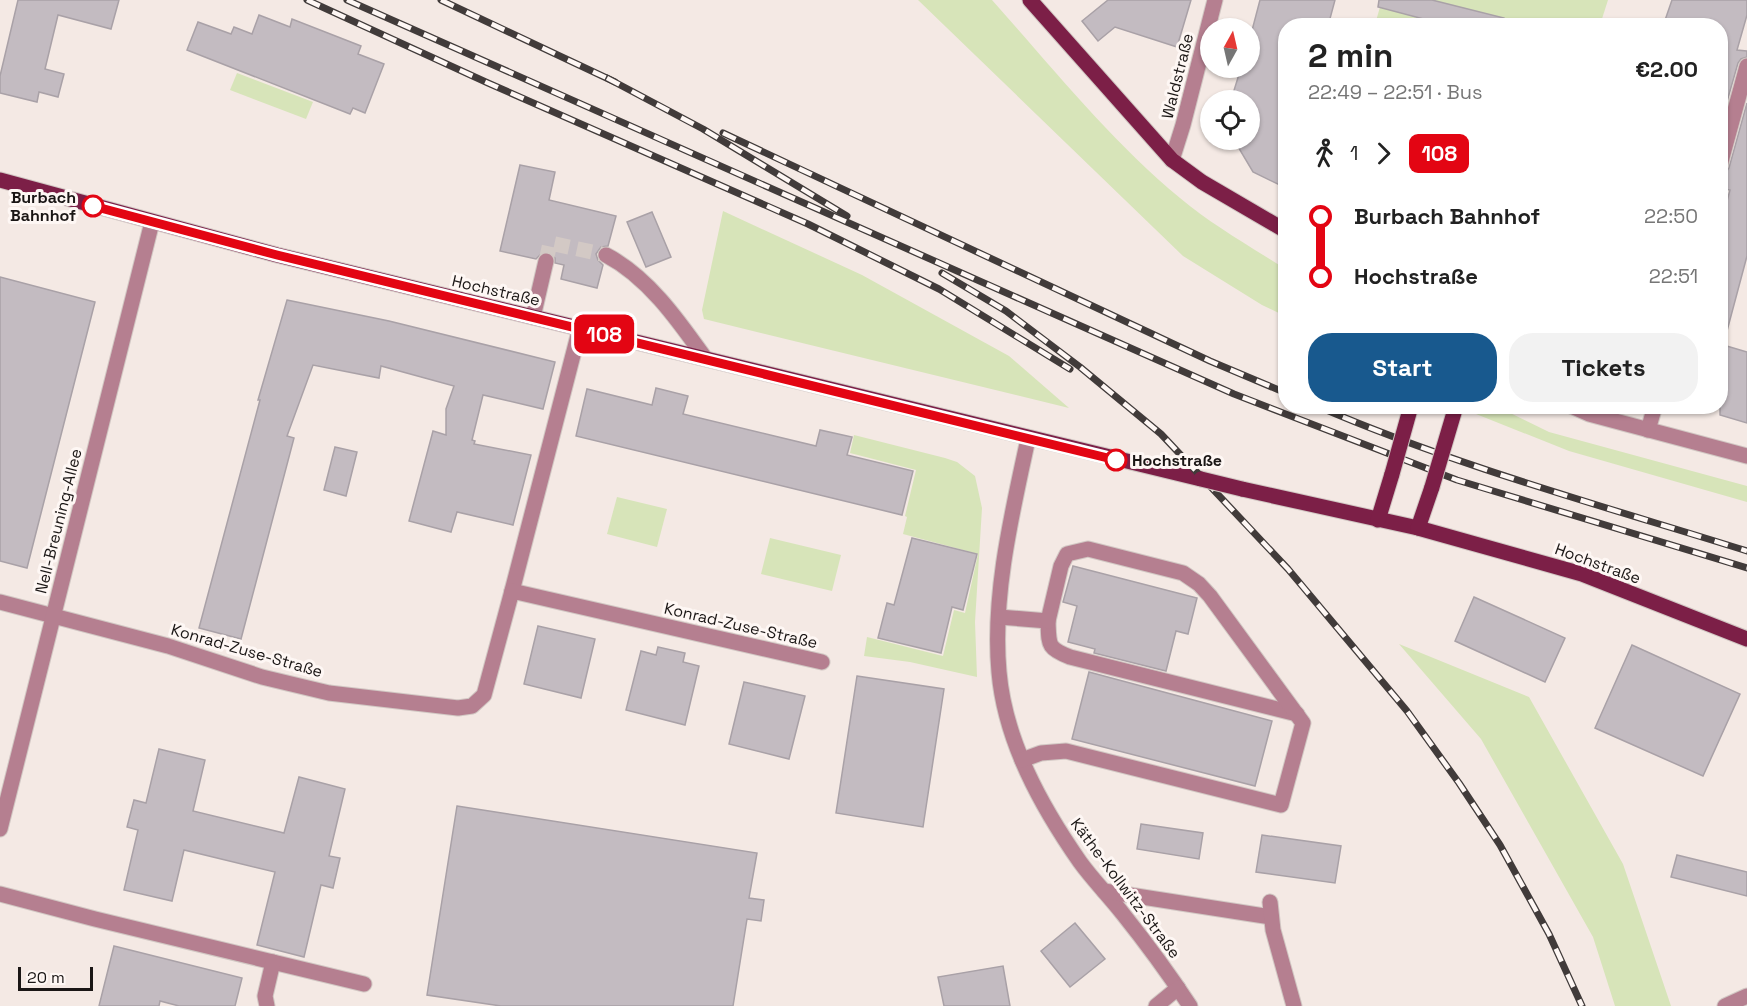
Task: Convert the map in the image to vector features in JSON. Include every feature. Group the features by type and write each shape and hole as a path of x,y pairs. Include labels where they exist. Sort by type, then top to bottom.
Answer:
{"main road":[{"path":"1030,0 1172,160 1202,182 1278,226"},
{"name":"Hochstraße","path":"0,180 277,255 705,358 1028,439 1418,528 1582,574 1747,639"},
{"path":"1378,520 1409,414"},
{"path":"1418,528 1454,414"}],"street":[{"name":"Waldstraße","path":"1172,160 1215,0"},
{"path":"1728,136 1747,66"},
{"name":"Nell-Breuning-Allee","path":"0,829 152,222"},
{"path":"606,255 621,263 672,312 705,358"},
{"path":"533,317 546,261"},
{"name":"Konrad-Zuse-Straße","path":"0,602 168,645 262,677 329,693 458,708 472,706 484,695 580,328"},
{"path":"1589,414 1747,456"},
{"path":"1648,430 1653,414"},
{"name":"Käthe-Kollwitz-Straße","path":"1028,439 1007,546 999,617 999,673 1012,733 1022,760 1047,811 1081,863 1138,933 1190,1006"},
{"path":"1022,760 1041,753 1066,751 1281,805 1303,723 1297,714 1210,596 1199,584 1183,573 1088,549 1067,554 1061,566 1048,621 1048,640 1054,651 1297,714"},
{"name":"Konrad-Zuse-Straße","path":"512,591 822,662"},
{"path":"999,617 1048,621"},
{"path":"1104,891 1271,909 1294,1006"},
{"path":"0,894 364,984"},
{"path":"267,1006 265,996 273,962"},
{"path":"1156,1006 1178,988"},
{"path":"1725,1006 1747,996"}],"green space":[{"path":"918,0 992,0 1082,102 1154,176 1205,217 1278,265 1278,313 1183,256"},
{"path":"1382,0 1608,0 1602,18 1377,18"},
{"path":"237,73 313,102 306,119 230,90"},
{"path":"723,211 862,275 1009,356 1069,408 704,319 702,310"},
{"path":"1476,414 1512,414 1549,432 1747,486 1747,502 1569,451"},
{"path":"854,435 957,462 975,476 982,508 975,622 977,677 910,662 864,656 867,637 943,656 954,610 965,613 978,554 903,534 916,470 850,453"},
{"path":"617,497 667,509 657,547 607,534"},
{"path":"770,538 841,555 832,591 761,574"},
{"path":"1399,644 1529,697 1623,864 1671,1006 1615,1006 1593,937 1481,739"}],"building":[{"path":"18,0 119,0 111,29 58,15 45,69 64,74 58,97 39,92 37,102 0,93 0,76"},
{"path":"1108,0 1191,0 1177,47 1115,27 1098,41 1082,21"},
{"path":"1260,0 1335,0 1330,18 1278,18 1278,184 1253,172 1240,150 1260,150 1260,90 1234,90 1238,78 1260,78 1260,18 1255,18"},
{"path":"1379,0 1432,0 1504,18 1420,18 1378,7"},
{"path":"1672,0 1747,0 1747,15 1737,50 1747,51 1747,57 1738,63 1728,98 1728,18 1666,18"},
{"path":"259,15 290,27 292,19 361,46 358,54 384,64 365,113 353,108 350,114 187,50 198,22 231,34 234,27 252,34"},
{"path":"1747,103 1747,256 1728,327 1728,197 1730,190 1728,190 1729,168"},
{"path":"520,165 555,172 549,200 616,216 608,246 601,247 596,254 603,265 597,288 561,279 564,265 555,263 555,258 549,252 543,252 536,259 500,251"},
{"path":"652,212 671,257 646,267 627,222"},
{"path":"0,277 95,302 27,568 0,561"},
{"path":"287,300 389,321 555,362 543,409 483,395 472,440 475,441 474,444 531,455 513,525 457,512 451,532 409,521 433,431 446,435 446,409 454,386 381,366 379,378 313,365 287,436 294,438 241,639 199,628 260,400 258,400"},
{"path":"1728,346 1747,352 1747,423 1720,415 1728,414"},
{"path":"656,388 688,396 683,414 816,446 820,430 852,437 847,455 913,471 902,515 576,436 587,389 652,405"},
{"path":"335,447 357,452 346,496 324,490"},
{"path":"912,538 977,554 963,610 952,607 941,653 878,638 887,603 894,605"},
{"path":"1073,566 1197,598 1188,634 1176,631 1166,671 1094,653 1095,649 1068,642 1077,606 1063,602"},
{"path":"1474,597 1565,638 1545,682 1455,641"},
{"path":"538,626 595,639 581,698 524,684"},
{"path":"1632,645 1740,694 1703,776 1595,728"},
{"path":"658,647 685,653 683,662 699,666 685,725 626,710 641,651 656,655"},
{"path":"1089,672 1272,721 1255,786 1072,739"},
{"path":"857,676 944,689 923,827 836,813"},
{"path":"744,682 805,696 789,759 729,744"},
{"path":"159,749 205,760 193,811 284,833 299,777 345,789 329,856 340,858 333,888 321,885 304,957 257,945 275,872 184,850 172,901 124,890 138,830 127,827 134,800 146,803"},
{"path":"457,806 757,853 749,898 764,900 761,921 747,919 733,1006 501,1006 427,995"},
{"path":"1141,824 1203,833 1199,859 1137,849"},
{"path":"1262,835 1341,846 1335,883 1256,872"},
{"path":"1677,855 1747,872 1747,896 1671,877"},
{"path":"1075,923 1105,959 1070,987 1041,951"},
{"path":"114,946 242,978 235,1006 179,1006 160,1001 159,1006 99,1006"},
{"path":"1003,966 1010,1006 944,1006 938,977"}],"tunnel":[{"path":"546,261 550,243 606,255"}],"railway":[{"path":"307,0 488,83 808,224 939,289 1070,369"},
{"path":"347,0 1234,394 1278,411"},
{"path":"441,0 615,82"},
{"path":"607,78 703,129 847,216"},
{"path":"723,133 1210,361 1278,390"},
{"path":"942,273 1006,311 1080,367 1161,434 1288,569 1407,711 1459,783 1500,845 1549,934 1582,1006"},
{"path":"1286,414 1457,480 1747,568"},
{"path":"1336,414 1476,466 1747,551"}],"bus line":[{"name":"108","path":"93,206 277,255 1116,460"}],"place":[{"name":"Burbach Bahnhof","path":"93,206"},
{"name":"Hochstraße","path":"1116,460"}]}
